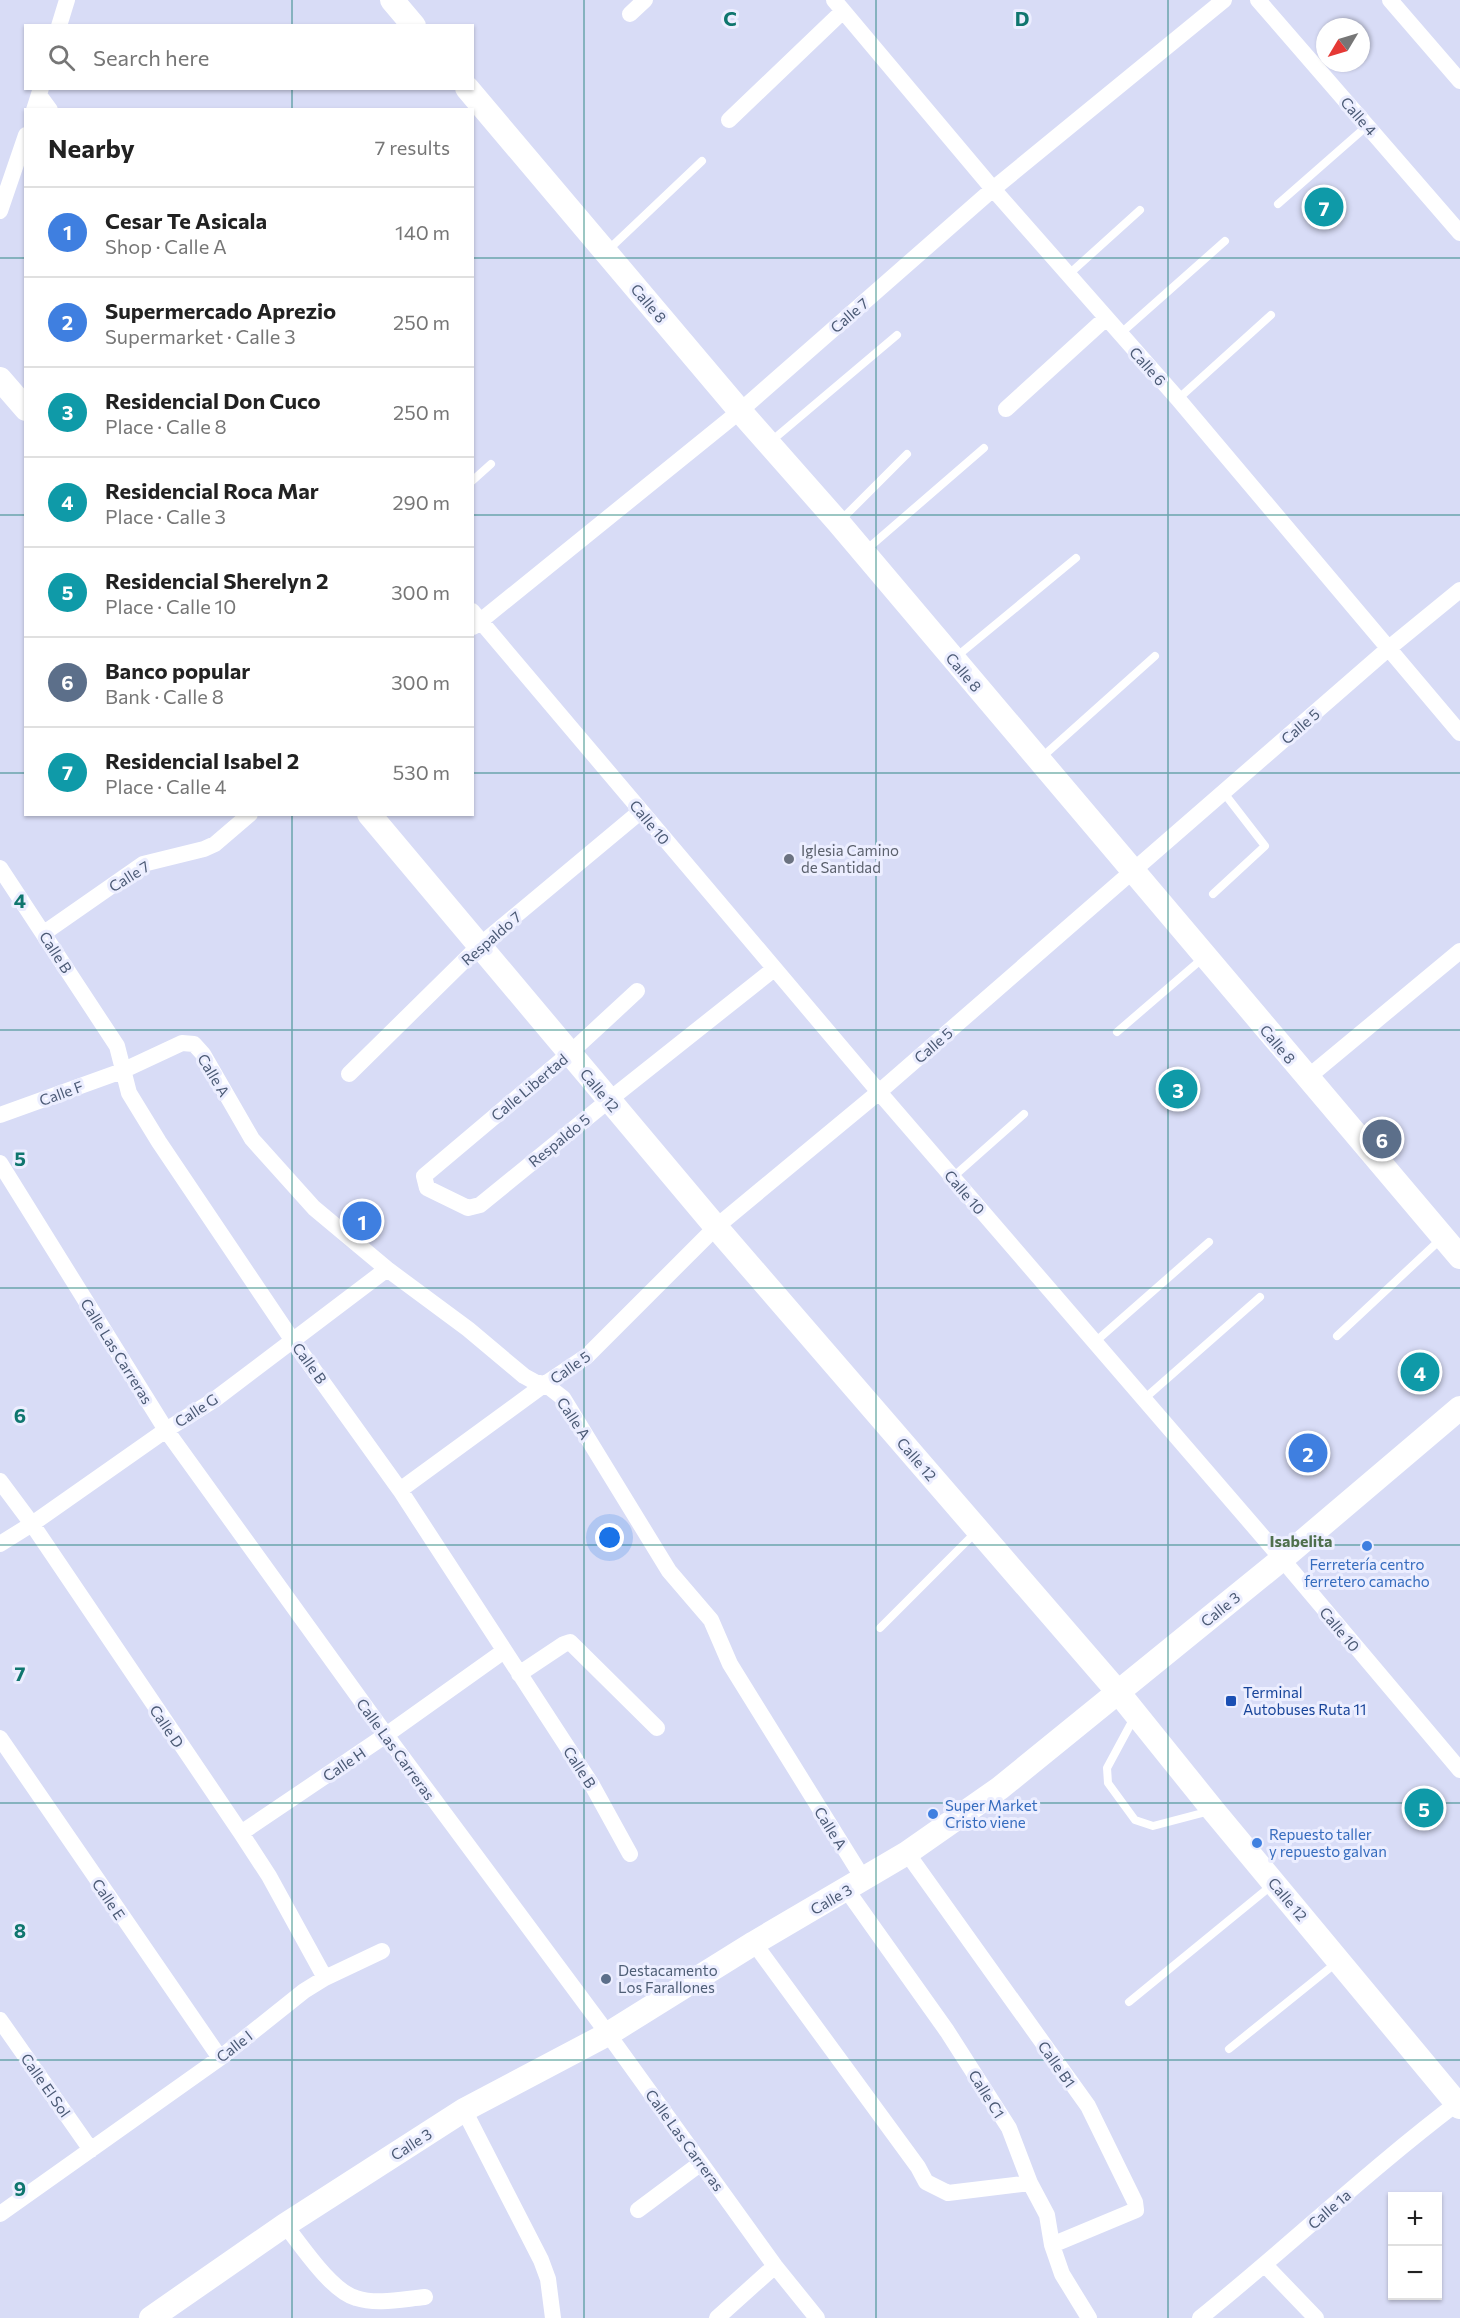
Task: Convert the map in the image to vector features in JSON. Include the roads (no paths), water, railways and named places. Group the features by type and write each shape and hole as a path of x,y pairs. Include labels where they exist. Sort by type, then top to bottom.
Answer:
{"street":[{"path":"60,24 67,0"},
{"path":"392,0 412,24"},
{"path":"630,14 645,0"},
{"name":"Calle 7","path":"475,620 740,411 993,189 1224,0"},
{"name":"Calle 4","path":"1258,0 1460,233"},
{"path":"1390,0 1460,81"},
{"path":"729,120 839,6"},
{"name":"Calle 6","path":"839,6 1105,319 1178,399 1460,733"},
{"name":"Calle 8","path":"469,90 1460,1257"},
{"path":"0,211 24,141"},
{"path":"1006,409 1105,319"},
{"path":"0,379 24,407"},
{"name":"Calle 5","path":"400,1490 587,1356 716,1227 879,1092 1389,648 1460,590"},
{"name":"Calle 10","path":"475,620 1282,1559 1460,1770"},
{"name":"Respaldo 7","path":"349,1074 479,946 641,811"},
{"name":"Calle 7","path":"44,933 143,864 204,849 215,844 248,816"},
{"name":"Calle 12","path":"371,816 716,1227 1118,1692 1213,1810 1459,2104"},
{"name":"Calle B","path":"0,868 117,1046 129,1093 149,1126 293,1341 400,1490 592,1785 630,1854"},
{"path":"1307,1078 1460,951"},
{"name":"Respaldo 5","path":"425,1183 427,1188 468,1208 474,1208 774,969"},
{"name":"Calle Libertad","path":"425,1183 424,1176 570,1053 637,992"},
{"name":"Calle A","path":"122,1071 182,1042 194,1044 252,1139 314,1208 387,1269 468,1329 524,1376 545,1384 566,1401 669,1571 711,1620 730,1664 855,1885"},
{"name":"Calle F","path":"0,1115 122,1071"},
{"name":"Calle Las Carreras","path":"0,1163 166,1430 775,2266 817,2318"},
{"name":"Calle G","path":"0,1544 166,1430 214,1400 387,1269"},
{"name":"Calle 3","path":"151,2318 285,2225 464,2110 608,2034 754,1943 908,1853 1000,1788 1282,1559 1460,1408"},
{"name":"Calle D","path":"0,1481 32,1524 241,1833 269,1876 325,1978"},
{"path":"519,1674 570,1642 657,1728"},
{"name":"Calle H","path":"241,1833 504,1652"},
{"name":"Calle E","path":"0,1738 220,2058"},
{"name":"Calle B1","path":"908,1853 1088,2106 1135,2202 1136,2210 1052,2245"},
{"name":"Calle C1","path":"855,1885 1009,2128 1030,2183 1047,2215 1052,2245 1062,2274 1089,2318"},
{"path":"754,1943 926,2182 948,2193 1030,2183"},
{"name":"Calle I","path":"0,2214 220,2058 286,2004 325,1978 382,1951"},
{"name":"Calle El Sol","path":"0,2020 91,2150"},
{"name":"Calle 1a","path":"1200,2318 1361,2181 1459,2104"},
{"path":"464,2110 542,2259 548,2279 553,2318"},
{"path":"638,2210 701,2163"},
{"path":"285,2225 323,2274 354,2298 383,2301 425,2297"},
{"path":"1265,2265 1316,2318"},
{"path":"717,2318 775,2266"}],"lane":[{"path":"1278,204 1367,126"},
{"path":"606,252 702,161"},
{"path":"1068,275 1140,210"},
{"path":"1119,334 1225,241"},
{"path":"1178,399 1271,315"},
{"path":"769,443 897,335"},
{"path":"863,552 984,448"},
{"path":"838,522 907,454"},
{"path":"474,479 491,464"},
{"path":"954,659 1076,558"},
{"path":"1038,760 1155,656"},
{"path":"1213,894 1265,846 1224,793"},
{"path":"1117,1032 1204,957"},
{"path":"953,1178 1024,1114"},
{"path":"1337,1336 1443,1237"},
{"path":"1095,1342 1209,1242"},
{"path":"1144,1399 1260,1297"},
{"path":"880,1628 978,1530"},
{"path":"1136,1714 1107,1768 1108,1783 1135,1820 1153,1826 1213,1810"},
{"path":"1129,2002 1274,1883"},
{"path":"1229,2049 1339,1961"}],"place":[{"name":"Residencial Isabel 2","path":"1324,207"},
{"name":"Iglesia Camino de Santidad","path":"789,859"},
{"name":"Residencial Don Cuco","path":"1178,1089"},
{"name":"Banco popular","path":"1382,1139"},
{"name":"Cesar Te Asicala","path":"362,1221"},
{"name":"Residencial Roca Mar","path":"1420,1372"},
{"name":"Supermercado Aprezio","path":"1308,1453"},
{"name":"Ferretería centro ferretero camacho","path":"1367,1546"},
{"name":"Terminal Autobuses Ruta 11","path":"1231,1701"},
{"name":"Residencial Sherelyn 2","path":"1424,1808"},
{"name":"Super Market Cristo viene","path":"933,1814"},
{"name":"Repuesto taller y repuesto galvan","path":"1257,1843"},
{"name":"Destacamento Los Farallones","path":"606,1979"}],"district":[{"name":"Isabelita","path":"1301,1540"}]}
